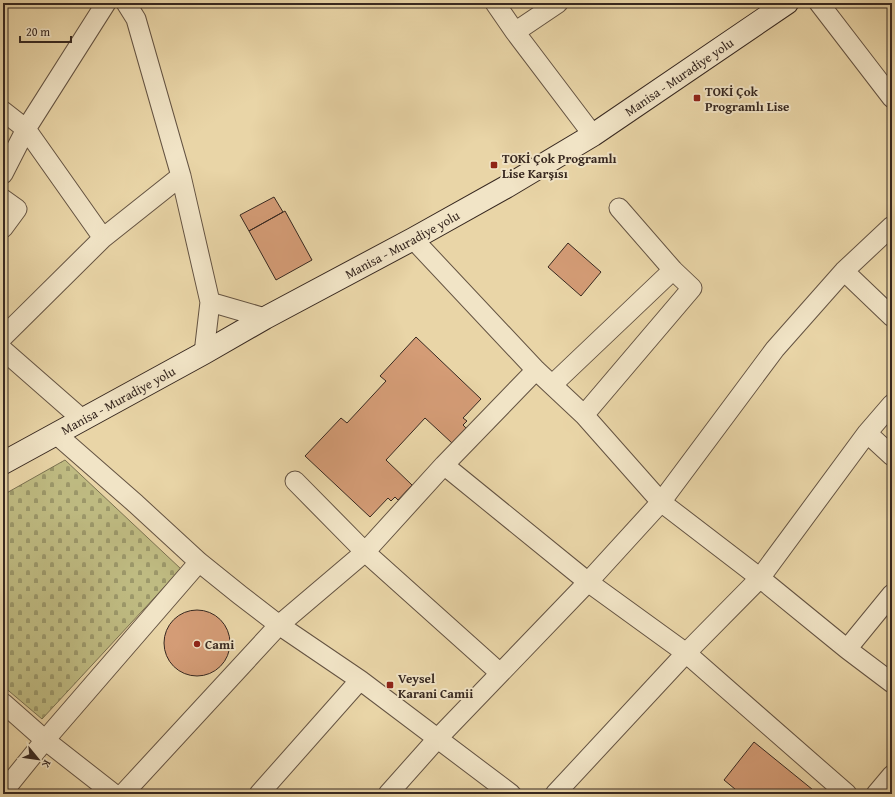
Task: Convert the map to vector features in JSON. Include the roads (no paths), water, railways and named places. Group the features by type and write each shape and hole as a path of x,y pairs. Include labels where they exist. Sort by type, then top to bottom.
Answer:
{"main road":[{"name":"Manisa - Muradiye yolu","path":"3,463 506,187 593,135 787,3"}],"street":[{"path":"3,174 26,129 106,3"},
{"path":"126,3 136,19 181,176 210,302 204,353"},
{"path":"495,3 515,32 593,135"},
{"path":"515,32 558,3"},
{"path":"819,3 892,98"},
{"path":"3,111 26,129 103,238"},
{"path":"3,337 103,238 181,176"},
{"path":"3,199 17,209 3,228"},
{"path":"584,415 692,288 673,270 619,208"},
{"path":"388,794 500,673 588,582 661,502 775,349 844,271 892,226"},
{"path":"413,239 536,370 584,415 661,502 760,578 847,649 892,683"},
{"path":"552,385 673,270"},
{"path":"844,271 892,317"},
{"path":"210,302 265,318"},
{"path":"3,350 83,420"},
{"path":"123,794 279,625 365,552 444,465 536,370"},
{"path":"555,794 686,653 760,578 867,433 892,404"},
{"path":"867,433 892,456"},
{"path":"56,434 199,562 240,595 279,625 360,680 511,794"},
{"path":"444,465 588,582 686,653 847,794"},
{"path":"295,481 365,552 500,673"},
{"path":"3,792 45,740 199,562"},
{"path":"847,649 892,594"},
{"path":"260,794 360,680"},
{"path":"3,703 45,740 114,794"},
{"path":"876,794 892,776"}],"place":[{"name":"TOKİ Çok Programlı Lise","path":"697,98"},
{"name":"TOKİ Çok Programlı Lise Karşısı","path":"494,165"},
{"name":"Cami","path":"197,644"},
{"name":"Veysel Karani Camii","path":"390,685"}]}
